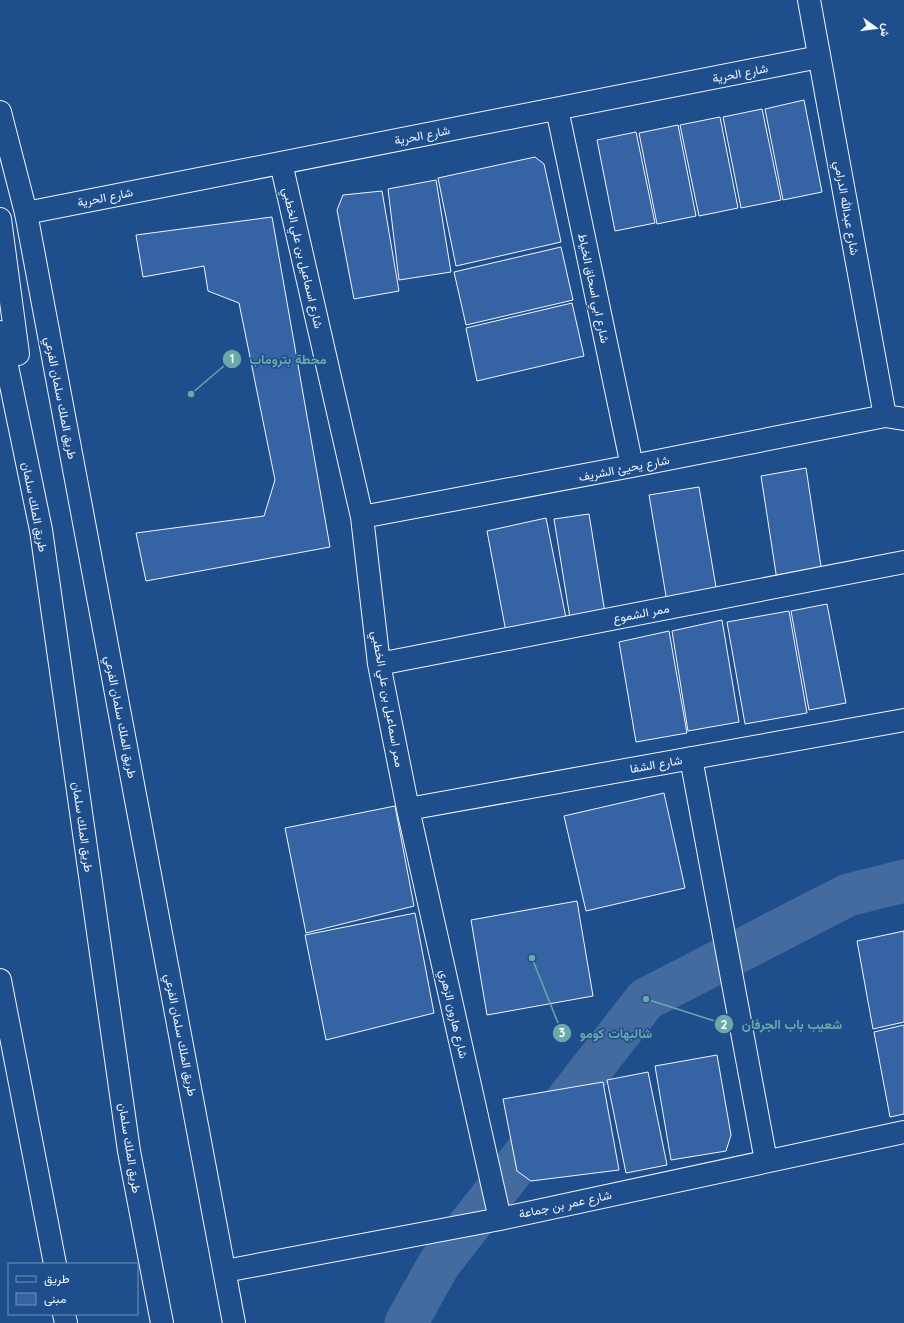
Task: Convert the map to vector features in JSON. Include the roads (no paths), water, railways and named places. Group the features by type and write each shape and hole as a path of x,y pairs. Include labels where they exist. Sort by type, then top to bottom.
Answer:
{"main road":[{"name":"شارع عبدالله الدرامي","path":"809,0 819,57 894,418"},
{"name":"شارع الحرية","path":"26,213 819,57"},
{"name":"شارع ابي اسحاق الخياط","path":"557,109 632,466"},
{"name":"طريق الملك سلمان الفرعي","path":"0,112 26,213 234,1323"},
{"name":"شارع اسماعيل بن علي الخطبي","path":"281,163 362,517"},
{"path":"0,219 40,530"},
{"name":"طريق الملك سلمان","path":"0,332 40,530 129,1151 162,1323"},
{"name":"شارع يحيئ الشريف","path":"362,517 894,418"},
{"name":"ممر اسماعيل بن علي الخطبي","path":"362,517 379,664 408,809"},
{"name":"ممر الشموع","path":"379,664 904,562"},
{"name":"شارع الشفا","path":"408,809 904,720"},
{"path":"691,758 766,1161"},
{"name":"شارع هارون الزهري","path":"408,809 500,1218"},
{"path":"0,980 55,1263"},
{"path":"0,1022 30,1136"},
{"name":"شارع عمر بن جماعة","path":"225,1271 500,1218 904,1132"},
{"path":"225,1271 243,1323"}],"waterway":[{"path":"406,1323 439,1264 646,999 848,895 904,881"}],"place":[{"name":"محطة بتروماب","path":"191,394"},
{"name":"شالبهات كومو","path":"532,958"},
{"name":"شعيب باب الجرفان","path":"646,999"}]}
